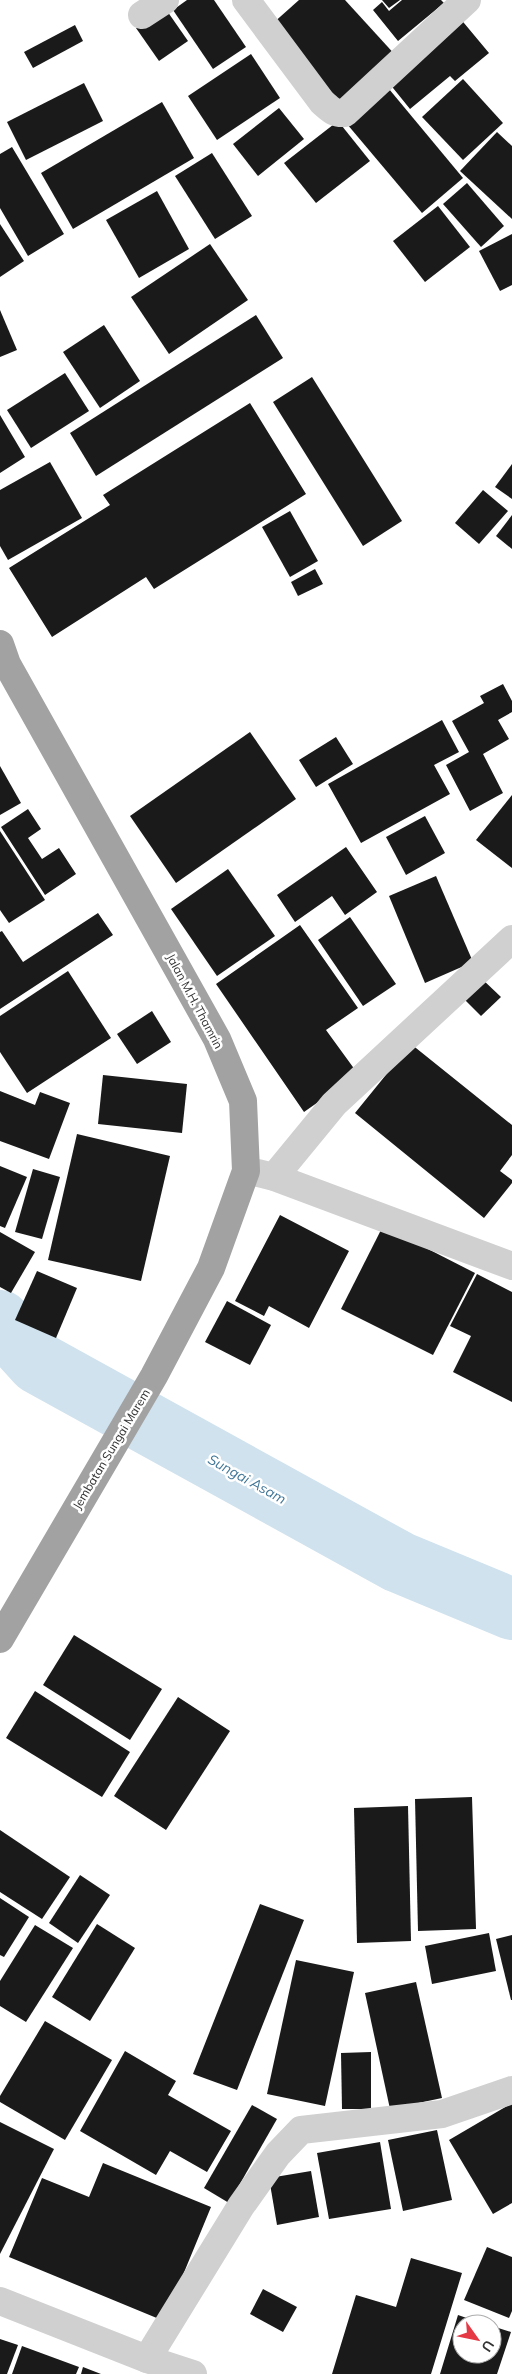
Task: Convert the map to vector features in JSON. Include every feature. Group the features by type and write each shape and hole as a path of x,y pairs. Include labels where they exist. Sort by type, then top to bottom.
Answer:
{"highway":[{"name":"Jalan M.H. Thamrin","path":"0,644 7,664 217,1039 244,1101 246,1171 210,1268 154,1376"},
{"name":"Jembatan Sungai Marem","path":"0,1639 154,1376"}],"street":[{"path":"142,15 165,0"},
{"path":"246,0 322,102 332,112 339,114 345,113 467,0"},
{"path":"274,1177 334,1104 512,939"},
{"path":"246,1171 274,1177 512,1266"},
{"path":"147,2359 241,2206 278,2154 302,2130 442,2114 512,2090"},
{"path":"0,2301 147,2359 193,2374"}],"building":[{"path":"187,0 214,0 246,47 213,69 173,10"},
{"path":"299,0 345,0 398,58 344,106 271,25"},
{"path":"382,0 400,0 389,8"},
{"path":"402,0 441,0 444,3 398,41 373,10 382,2 389,11"},
{"path":"165,8 188,41 159,61 136,28"},
{"path":"459,17 489,53 455,81 450,76 410,109 389,83"},
{"path":"75,25 83,41 33,68 24,52"},
{"path":"251,54 280,98 217,140 188,96"},
{"path":"463,79 503,123 463,160 422,117"},
{"path":"84,83 103,121 26,160 7,122"},
{"path":"389,89 463,178 422,213 347,124"},
{"path":"162,102 194,158 73,229 41,173"},
{"path":"279,108 304,139 258,176 233,144"},
{"path":"338,121 370,161 316,203 284,163"},
{"path":"497,132 512,146 512,219 460,171"},
{"path":"12,147 64,234 28,256 0,208 0,154"},
{"path":"212,153 252,216 215,239 175,176"},
{"path":"467,183 504,226 481,247 443,204"},
{"path":"157,191 189,249 139,278 106,220"},
{"path":"438,206 470,247 425,282 393,241"},
{"path":"0,224 24,261 0,277"},
{"path":"512,234 512,285 500,291 479,251"},
{"path":"210,244 248,300 169,354 131,297"},
{"path":"0,310 17,350 0,357"},
{"path":"256,315 283,358 96,476 70,433"},
{"path":"104,325 140,381 100,408 63,352"},
{"path":"65,373 89,411 31,448 7,410"},
{"path":"312,377 402,521 363,546 273,402"},
{"path":"250,403 306,494 154,589 146,577 52,637 9,568 110,505 103,495"},
{"path":"0,415 25,457 0,473"},
{"path":"50,462 82,518 8,560 0,546 0,490"},
{"path":"512,464 512,499 495,487"},
{"path":"483,490 508,511 479,544 455,523"},
{"path":"290,511 318,561 290,577 262,527"},
{"path":"512,515 512,549 496,536"},
{"path":"315,569 323,584 298,596 291,582"},
{"path":"503,684 512,701 512,712 498,720 509,739 483,754 503,793 470,811 446,765 469,752 452,721 484,703 480,696"},
{"path":"442,720 459,752 434,765 450,794 361,843 328,784"},
{"path":"250,732 296,799 176,883 130,816"},
{"path":"336,737 353,764 316,787 299,760"},
{"path":"0,766 21,803 0,815"},
{"path":"512,795 512,868 476,840"},
{"path":"28,809 41,829 28,838 42,859 59,848 76,874 45,895 1,827"},
{"path":"425,816 445,853 406,875 386,837"},
{"path":"0,831 45,900 9,923 0,910"},
{"path":"346,847 377,892 345,915 332,896 295,922 277,895"},
{"path":"228,869 275,936 217,976 171,909"},
{"path":"436,876 473,962 425,983 389,896"},
{"path":"98,913 113,935 0,1009 0,932 2,931 23,962"},
{"path":"350,917 396,984 363,1006 318,940"},
{"path":"300,925 358,1008 326,1030 358,1074 304,1112 216,984"},
{"path":"68,971 111,1038 27,1093 0,1052 0,1016"},
{"path":"481,978 501,997 481,1016 462,997"},
{"path":"152,1011 171,1042 137,1064 117,1034"},
{"path":"411,1044 512,1125 512,1155 500,1171 512,1180 512,1183 484,1218 355,1113"},
{"path":"103,1075 187,1084 182,1133 98,1124"},
{"path":"0,1091 35,1105 40,1092 70,1103 49,1159 0,1141"},
{"path":"77,1134 170,1156 141,1281 48,1260"},
{"path":"0,1166 27,1177 5,1228 0,1226"},
{"path":"33,1169 60,1177 42,1239 15,1232"},
{"path":"280,1215 349,1251 309,1328 269,1306 264,1316 235,1301"},
{"path":"383,1226 475,1273 433,1355 341,1309"},
{"path":"0,1232 35,1252 11,1293 0,1287"},
{"path":"37,1271 77,1288 56,1338 15,1320"},
{"path":"477,1274 512,1292 512,1402 453,1372 471,1336 450,1326"},
{"path":"227,1301 271,1325 250,1365 205,1342"},
{"path":"74,1635 162,1689 130,1740 43,1685"},
{"path":"35,1691 130,1752 102,1797 6,1738"},
{"path":"178,1697 230,1731 166,1830 114,1796"},
{"path":"472,1797 476,1929 418,1931 415,1799"},
{"path":"408,1806 411,1941 357,1943 354,1808"},
{"path":"0,1830 70,1877 42,1919 0,1892"},
{"path":"80,1875 110,1895 78,1943 49,1923"},
{"path":"0,1898 29,1917 4,1957 0,1955"},
{"path":"260,1904 304,1920 237,2090 193,2074"},
{"path":"97,1924 135,1948 90,2021 52,1997"},
{"path":"35,1925 73,1948 26,2022 0,2006 0,1981"},
{"path":"489,1933 496,1971 432,1984 425,1946"},
{"path":"512,1935 512,2000 511,2000 496,1939"},
{"path":"296,1960 354,1972 325,2106 267,2094"},
{"path":"416,1982 442,2098 390,2109 365,1993"},
{"path":"45,2021 112,2060 65,2140 0,2102 0,2096"},
{"path":"125,2051 176,2081 168,2095 231,2131 207,2172 170,2151 156,2175 80,2131"},
{"path":"371,2052 371,2109 342,2109 341,2053"},
{"path":"512,2103 512,2203 493,2214 449,2140"},
{"path":"252,2105 277,2119 229,2203 204,2188"},
{"path":"0,2122 54,2149 0,2254"},
{"path":"437,2130 452,2200 403,2211 388,2140"},
{"path":"380,2142 391,2209 329,2219 317,2153"},
{"path":"103,2163 211,2207 164,2321 9,2257 42,2178 89,2197"},
{"path":"311,2171 319,2217 277,2225 269,2178"},
{"path":"487,2247 512,2257 512,2311 509,2318 464,2300"},
{"path":"411,2258 462,2273 431,2374 332,2374 356,2295 396,2307"},
{"path":"263,2289 297,2307 283,2332 250,2314"},
{"path":"502,2329 511,2332 502,2359"},
{"path":"452,2335 452,2364 500,2364 497,2374 440,2374"},
{"path":"0,2339 18,2345 7,2374 0,2374"},
{"path":"22,2346 79,2367 76,2374 12,2374"},
{"path":"83,2367 101,2374 81,2374"}],"waterway":[{"name":"Sungai Asam","path":"0,1321 38,1363 399,1562 512,1609"}]}
